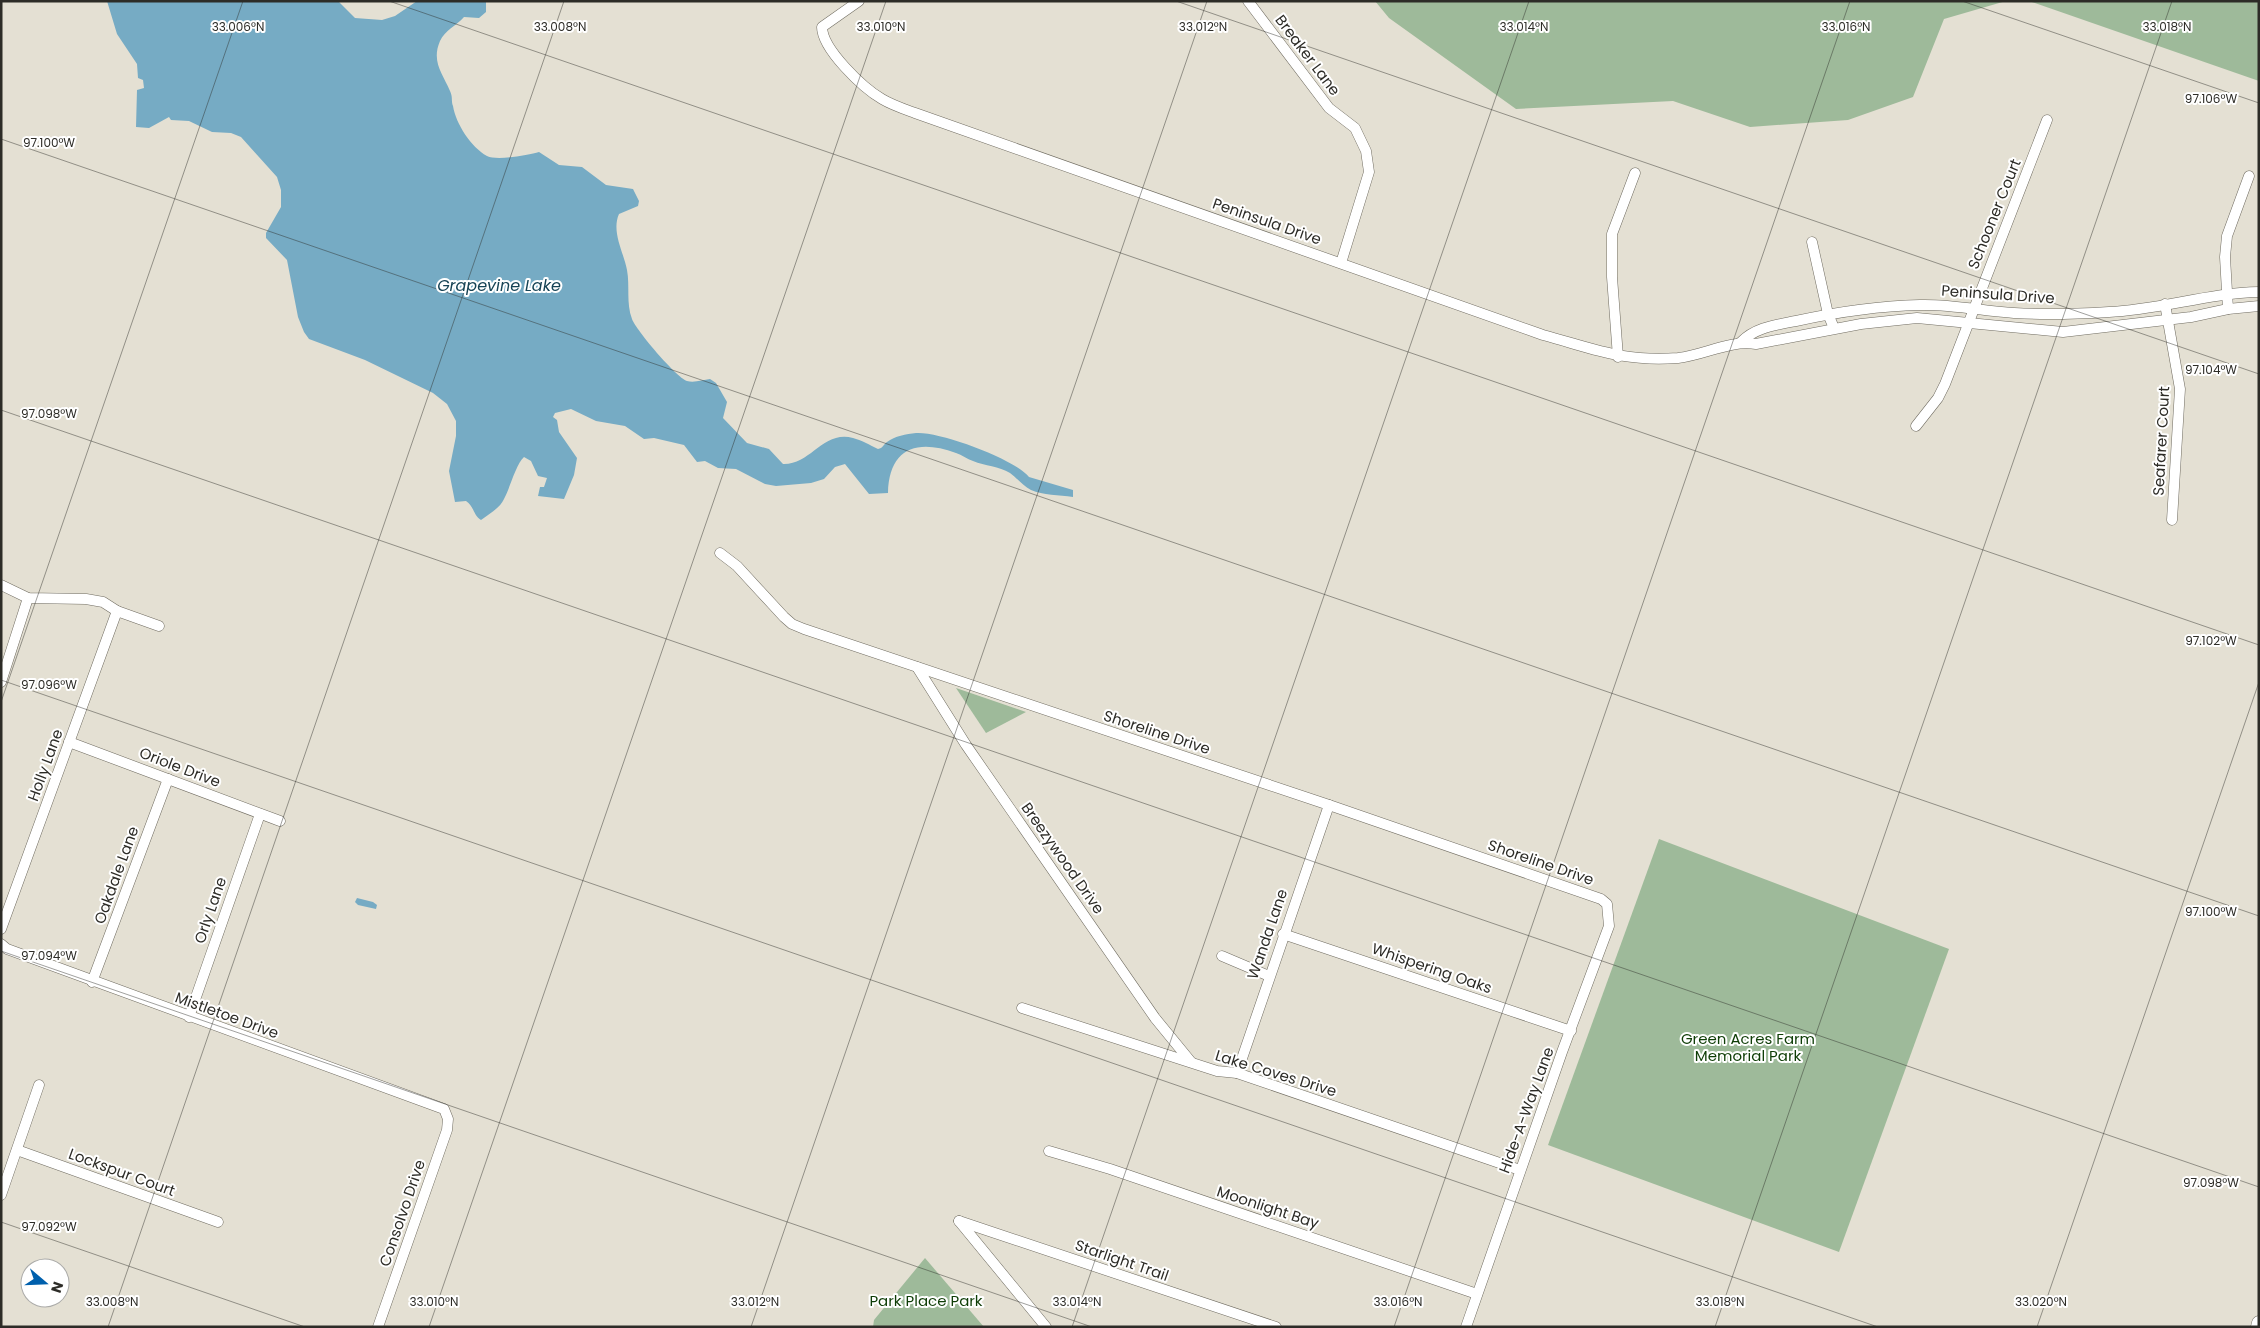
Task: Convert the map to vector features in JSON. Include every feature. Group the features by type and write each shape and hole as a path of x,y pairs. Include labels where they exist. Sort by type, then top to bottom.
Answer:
{"street":[{"name":"Peninsula Drive","path":"859,1 822,27 822,37 847,68 882,99 915,113 1341,262 1543,335 1618,357 1637,359 1679,358 1741,342 1756,344 1834,328 1917,318 2063,332 2168,320 2228,309 2259,306"},
{"name":"Breaker Lane","path":"1248,1 1330,108 1355,128 1366,151 1369,172 1341,262"},
{"name":"Schooner Court","path":"1916,426 1938,398 2047,120"},
{"path":"1618,357 1612,278 1612,234 1634,173"},
{"path":"2228,309 2225,257 2227,236 2249,176"},
{"path":"1812,242 1828,314 1834,328"},
{"name":"Peninsula Drive","path":"1741,342 1748,335 1762,328 1842,310 1921,304 1973,307 1982,310 2016,313 2074,314 2111,312 2227,294 2259,292"},
{"name":"Seafarer Court","path":"2166,304 2180,389 2172,520"},
{"name":"Shoreline Drive","path":"720,553 737,566 792,624 1329,804 1601,899 1607,904"},
{"path":"1,585 28,598 86,599 103,602 117,611 159,626"},
{"path":"1,682 28,598"},
{"name":"Holly Lane","path":"1,929 117,611"},
{"name":"Breezywood Drive","path":"917,667 966,745 1155,1018 1191,1062"},
{"name":"Oriole Drive","path":"70,742 280,821"},
{"name":"Oakdale Lane","path":"92,982 168,779"},
{"name":"Wanda Lane","path":"1237,1073 1329,804"},
{"name":"Orly Lane","path":"189,1017 260,814"},
{"name":"Hide-A-Way Lane","path":"1466,1327 1562,1052 1609,926 1607,904"},
{"name":"Whispering Oaks","path":"1283,934 1571,1031"},
{"name":"Mistletoe Drive","path":"1,944 7,949 92,982 444,1109"},
{"path":"1222,956 1269,976"},
{"name":"Lake Coves Drive","path":"1022,1008 1217,1071 1237,1073 1520,1170"},
{"path":"1,1195 40,1085"},
{"name":"Consolvo Drive","path":"378,1327 447,1130 448,1119 444,1109"},
{"name":"Lockspur Court","path":"17,1150 218,1222"},
{"name":"Moonlight Bay","path":"1049,1151 1110,1169 1477,1294"},
{"name":"Starlight Trail","path":"1046,1327 959,1222 1276,1327"}],"green space":[{"path":"1375,1 2006,1 1944,19 1913,97 1848,120 1750,127 1673,101 1516,109 1389,18"},
{"path":"2029,1 2259,1 2259,81"},
{"path":"956,688 1026,712 986,733"},
{"name":"Green Acres Farm Memorial Park","path":"1659,839 1949,949 1839,1252 1548,1145"},
{"name":"Park Place Park","path":"925,1258 984,1327 873,1327 874,1320"}],"water":[{"name":"Grapevine Lake","path":"107,1 338,1 355,18 382,20 395,16 417,1 486,1 486,12 479,18 464,17 445,34 438,48 437,62 451,93 452,104 461,127 475,147 487,156 505,158 539,152 559,165 582,167 606,185 633,189 639,201 638,206 619,214 616,228 627,270 629,307 632,319 657,353 682,378 693,382 710,379 716,383 727,402 723,418 747,443 769,449 783,464 793,463 802,459 825,443 843,437 856,439 878,449 890,440 905,435 916,433 941,436 1009,462 1029,477 1073,490 1073,497 1036,492 1028,488 1013,475 997,467 978,463 956,453 929,447 917,447 899,457 893,466 888,493 869,494 845,464 835,467 824,479 811,483 776,486 765,484 736,469 718,468 705,461 697,462 684,445 654,438 644,439 625,426 596,421 571,409 555,413 553,417 557,420 559,432 577,458 574,475 564,499 538,496 540,487 544,487 547,478 538,476 531,461 524,457 518,465 500,505 481,520 466,501 455,502 449,471 456,436 456,421 447,404 433,393 365,360 309,339 304,332 298,317 287,260 266,238 266,233 281,207 281,190 277,177 241,137 231,133 212,132 189,121 171,120 169,117 149,128 136,127 137,90 144,88 143,80 138,78 137,64 117,34"},
{"path":"357,898 373,902 377,905 376,909 358,905 355,902"}]}
